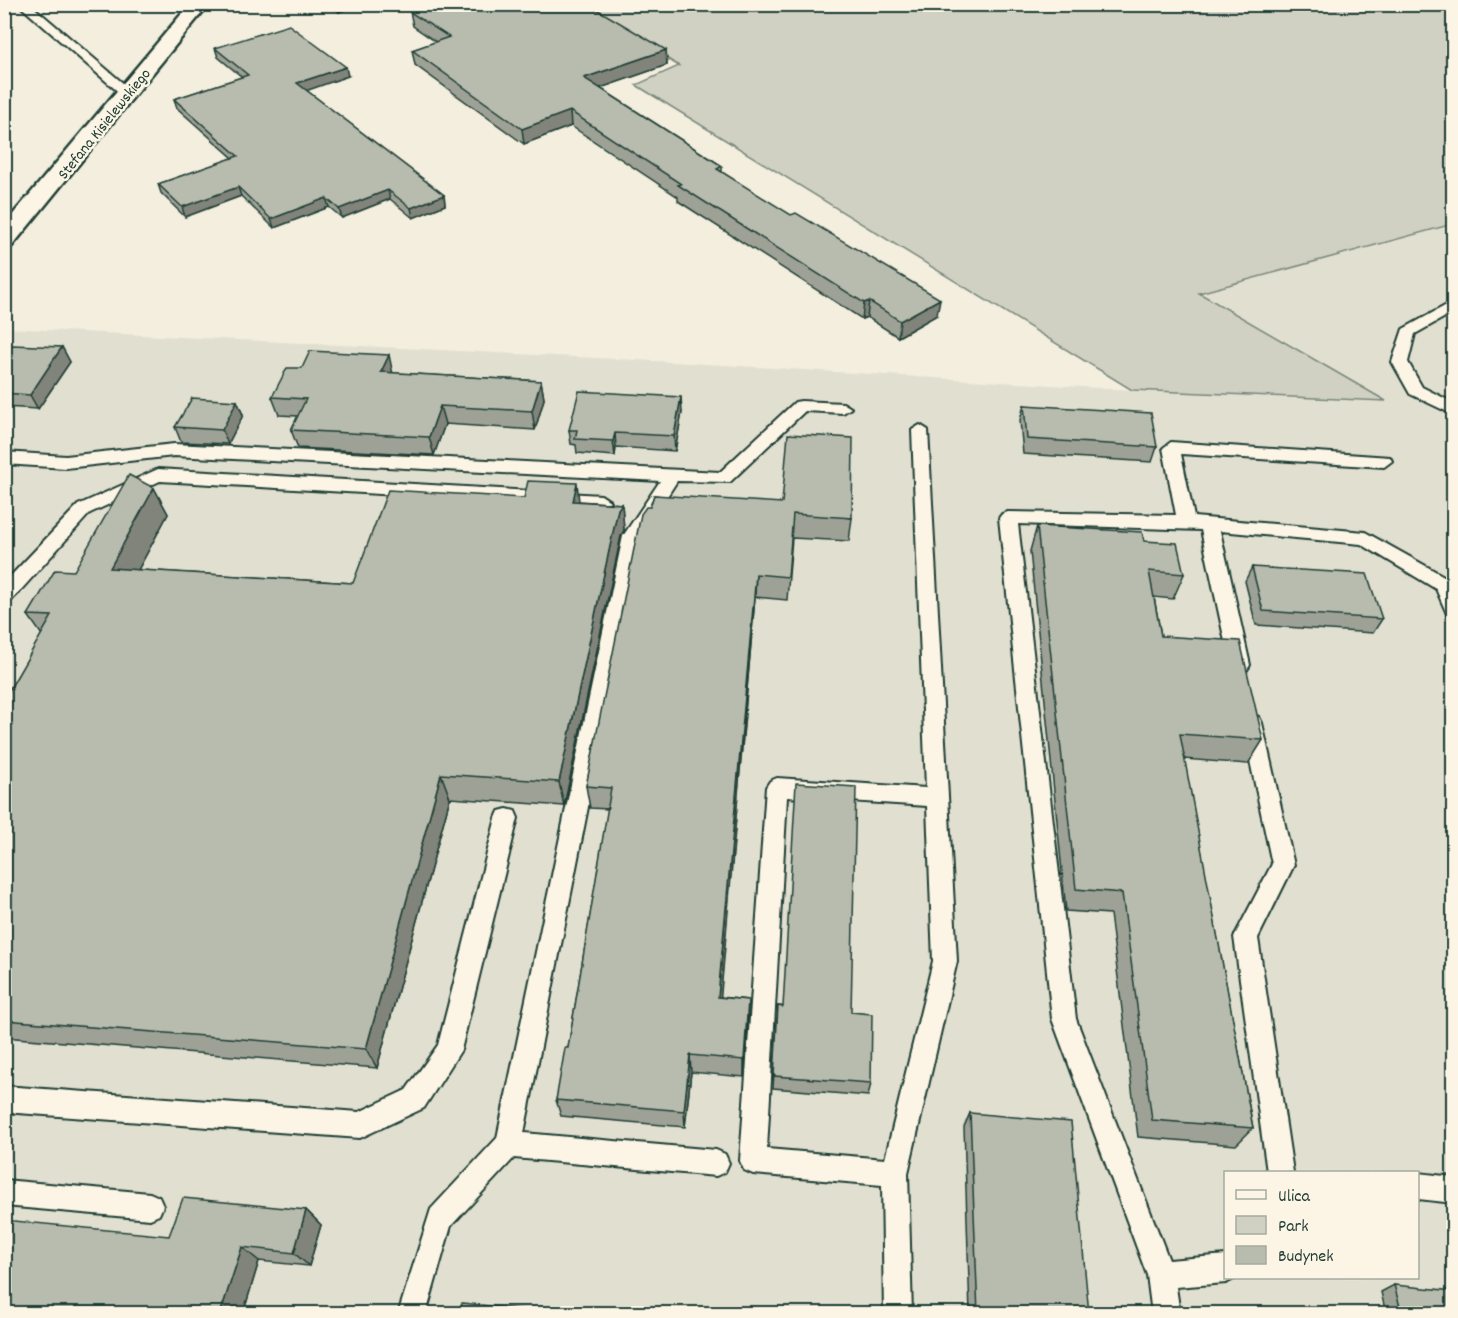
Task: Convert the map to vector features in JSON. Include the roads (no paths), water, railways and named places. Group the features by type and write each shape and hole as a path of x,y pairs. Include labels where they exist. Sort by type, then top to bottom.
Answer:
{"main road":[{"name":"Stefana Kisielewskiego","path":"4,241 200,4"}],"lane":[{"path":"23,4 127,93"},
{"path":"1454,305 1408,332 1400,362 1416,390 1454,410"},
{"path":"4,458 66,462 174,450 724,478 801,406 843,408"},
{"path":"898,1314 895,1173 945,961 920,430"},
{"path":"1186,522 1171,448 1384,461"},
{"path":"4,596 84,509 158,475 601,501"},
{"path":"412,1314 441,1218 509,1145 632,536 672,476"},
{"path":"1166,1314 1161,1275 1064,1019 1008,518 1186,522 1365,538 1444,585 1454,609"},
{"path":"1209,524 1244,683"},
{"path":"1248,706 1283,865 1246,937 1280,1171"},
{"path":"895,1173 753,1161 777,787 937,798"},
{"path":"4,1099 360,1125 415,1098 449,1050 507,818"},
{"path":"509,1145 716,1163"},
{"path":"1419,1186 1454,1190"},
{"path":"4,1193 150,1206"},
{"path":"1161,1275 1224,1269"}]}
